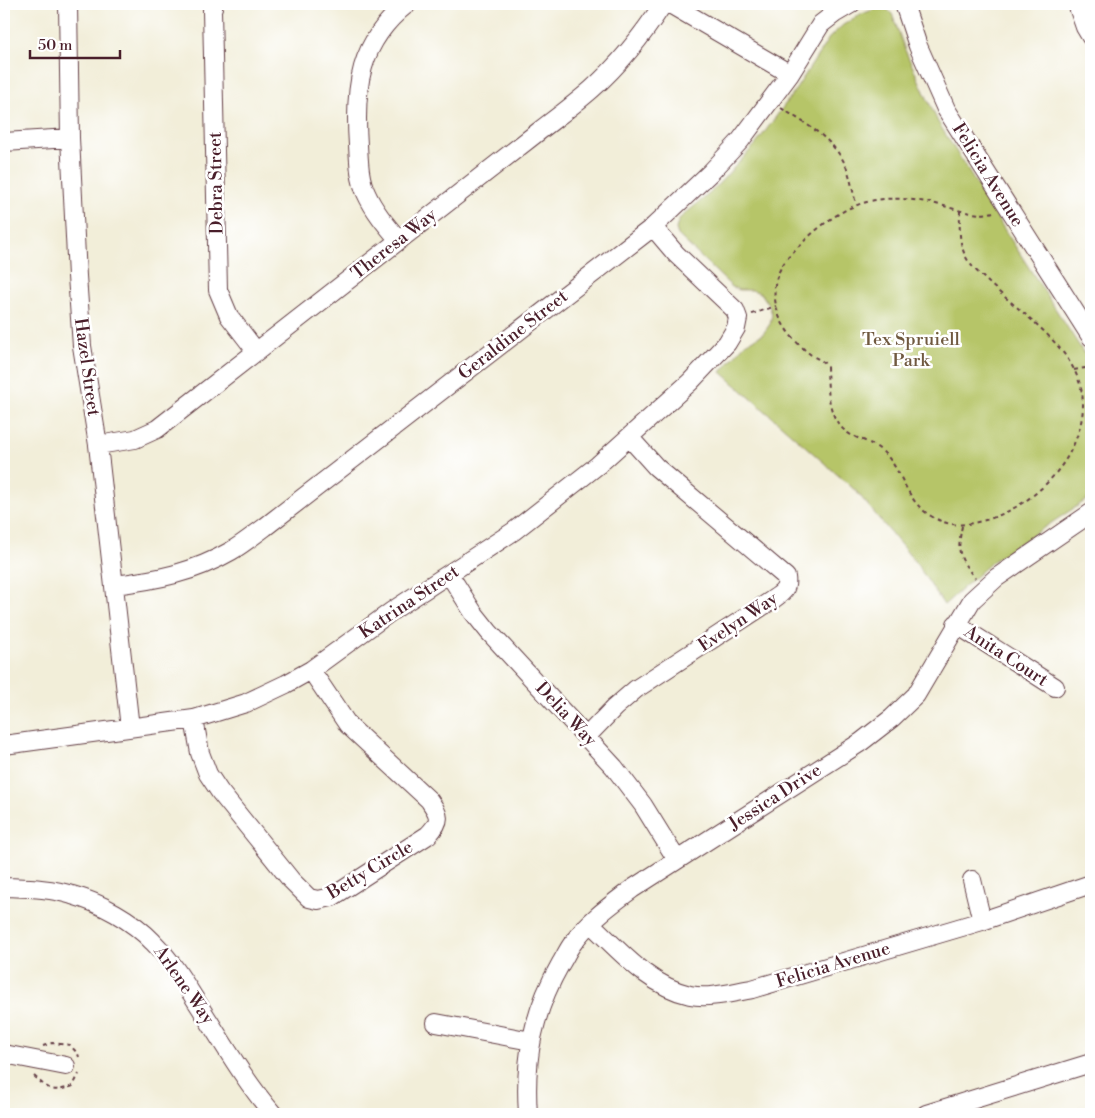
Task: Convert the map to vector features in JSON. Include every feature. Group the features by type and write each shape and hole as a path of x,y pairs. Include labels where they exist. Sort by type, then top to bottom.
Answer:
{"street":[{"name":"Hazel Street","path":"68,4 70,138 82,346 98,445 130,728"},
{"name":"Debra Street","path":"214,4 212,10 218,290 229,316 256,351"},
{"path":"399,240 374,208 366,194 360,173 356,125 357,89 364,64 378,33 398,11 408,4"},
{"name":"Theresa Way","path":"98,445 134,439 157,429 592,88 617,64 647,29 663,4"},
{"path":"670,4 790,74"},
{"name":"Geraldine Street","path":"114,586 158,580 199,567 231,551 266,527 653,227 740,141 790,74 821,24 851,4"},
{"name":"Felicia Avenue","path":"904,4 918,46 946,109 1091,337"},
{"path":"1076,4 1091,37"},
{"path":"4,142 70,138"},
{"path":"653,227 676,254 735,310 738,318"},
{"name":"Katrina Street","path":"4,745 194,719 246,703 312,670 392,612 514,531 598,465 690,382 727,343 736,328 738,318"},
{"name":"Evelyn Way","path":"587,736 614,708 636,689 772,600 785,590 787,585 786,577 656,467 629,437"},
{"name":"Jessica Drive","path":"528,1114 526,1087 530,1041 539,1009 551,980 572,943 590,923 606,908 632,889 861,742 892,718 916,695 956,624 972,600 1027,556 1091,513"},
{"name":"Delia Way","path":"449,574 473,612 489,632 614,767 642,805 677,860"},
{"name":"Anita Court","path":"956,624 1055,687"},
{"name":"Betty Circle","path":"194,719 200,753 208,774 220,792 291,880 310,898 318,900 332,897 428,835 439,820 430,800 348,725 312,670"},
{"path":"972,880 982,921"},
{"name":"Felicia Avenue","path":"590,923 639,969 666,987 692,995 721,994 752,989 982,921 1091,884"},
{"name":"Arlene Way","path":"4,886 41,889 72,895 103,906 133,924 174,966 255,1092 272,1114"},
{"path":"436,1023 530,1041"},
{"path":"4,1054 66,1066"},
{"path":"926,1114 1091,1063"}],"path":[{"path":"770,101 829,142 842,158 856,204"},
{"path":"960,210 959,238 966,257 997,291 1043,330 1058,346 1074,370 1082,394 1082,418 1074,441 1064,461 1034,496 1010,511 962,526 942,522 920,509 908,494 893,465 881,450 850,434 839,425 832,414 825,362 811,355 790,334 782,322 774,294 776,278 783,263 812,233 856,204 904,198 960,210 991,213 1005,204"},
{"path":"738,318 776,306"},
{"path":"1074,370 1091,366"},
{"path":"962,526 958,543 961,559 984,589"}],"green space":[{"name":"Tex Spruiell Park","path":"878,8 887,9 892,14 905,50 938,122 1091,364 1091,497 993,561 944,605 916,563 856,491 721,372 745,344 763,334 770,324 772,314 769,305 761,293 752,290 739,290 732,287 678,235 676,229 679,219 710,193 756,144 794,92 829,38 843,25 862,14"}]}
